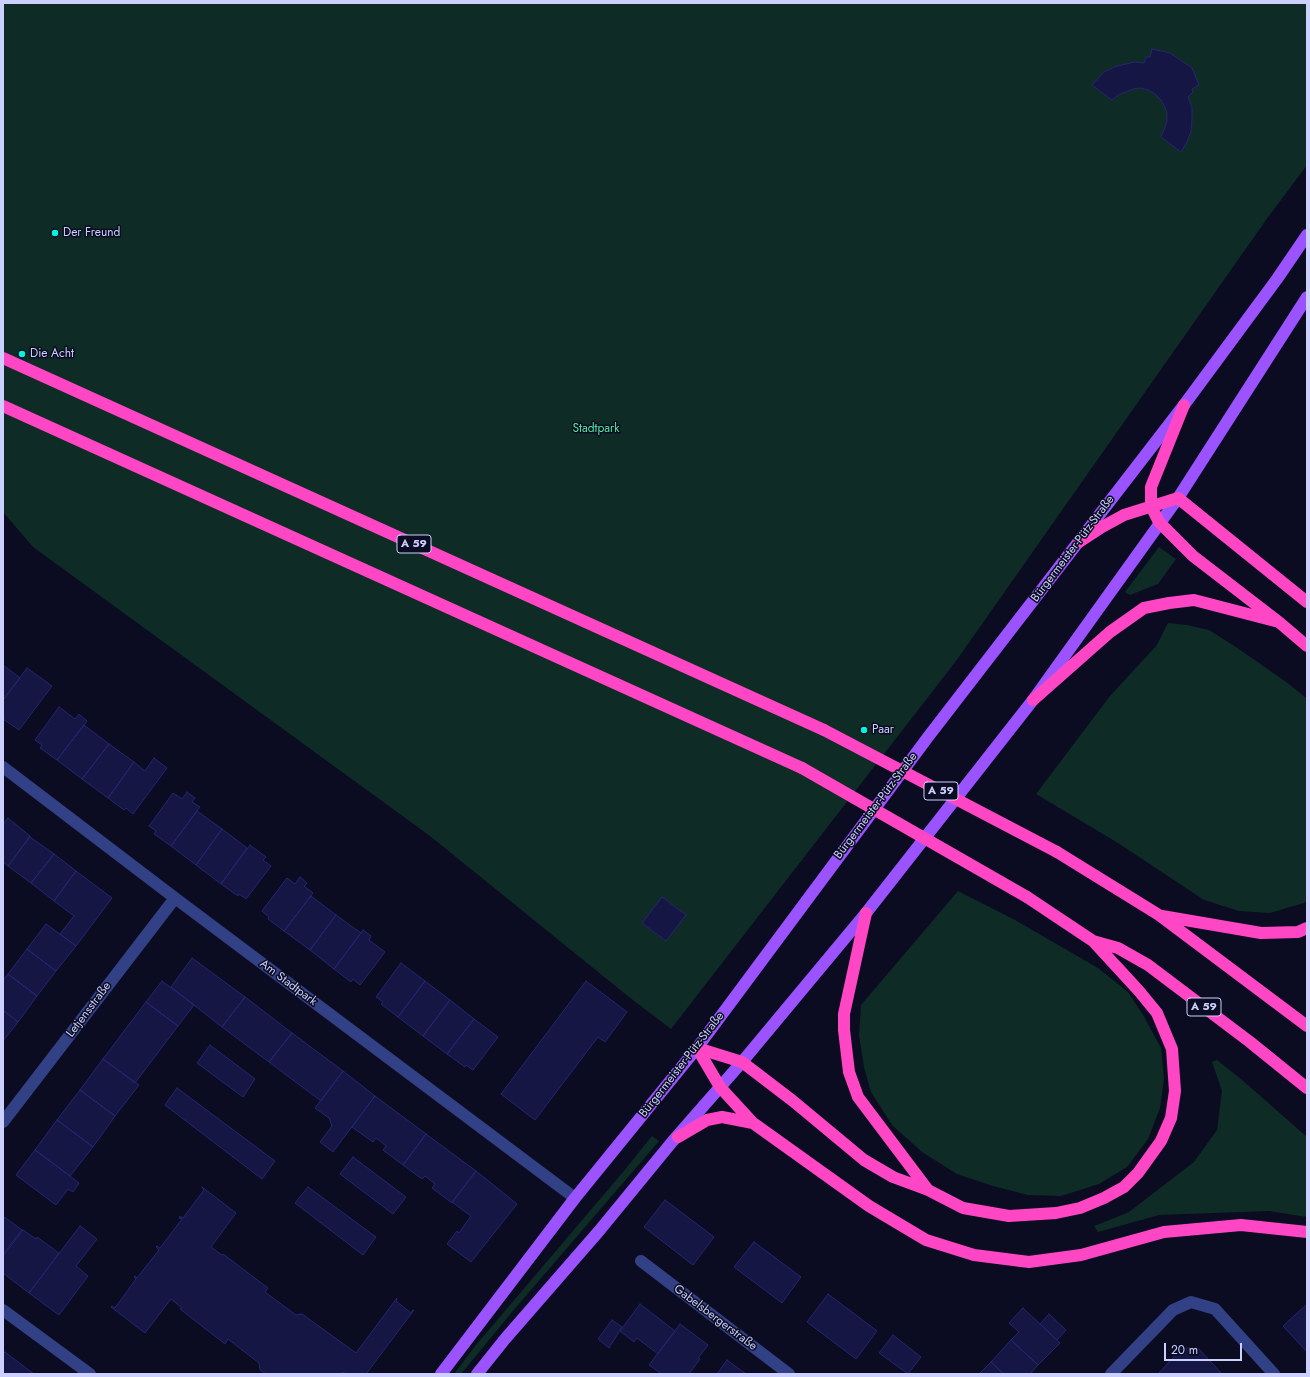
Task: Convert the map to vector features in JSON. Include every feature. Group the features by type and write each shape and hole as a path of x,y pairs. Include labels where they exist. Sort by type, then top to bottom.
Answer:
{"highway":[{"name":"A 59","path":"3,358 824,730 1057,852 1159,916 1307,1026"},
{"path":"1184,405 1151,487 1150,506 1159,522 1193,556 1280,623 1307,646"},
{"name":"A 59","path":"3,406 802,768 1027,897 1093,941 1118,948 1148,965 1307,1088"},
{"path":"1079,542 1124,515 1178,498 1307,602"},
{"path":"1033,700 1110,632 1144,608 1194,600 1280,623"},
{"path":"866,913 844,1014 844,1030 849,1072 858,1097 928,1190"},
{"path":"1159,916 1262,933 1298,932 1307,928"},
{"path":"697,1048 742,1062 793,1101 864,1160 893,1177 928,1190 963,1208 1009,1216 1056,1213 1080,1208 1124,1187 1138,1174 1160,1141 1171,1118 1175,1091 1172,1049 1157,1013 1139,990 1093,941"},
{"path":"697,1048 720,1087 753,1123 869,1206 926,1240 974,1255 1029,1262 1081,1255 1164,1232 1241,1225 1307,1232"},
{"path":"678,1137 707,1120 722,1117 753,1123"}],"main road":[{"name":"Bürgermeister-Pütz-Straße","path":"441,1374 575,1198 697,1048 891,786 1184,405 1307,235"},
{"path":"477,1374 505,1339 599,1231 742,1062 866,913 1033,700 1159,522 1178,498 1307,297"}],"street":[{"name":"Am Stadtpark","path":"3,767 575,1198"},
{"name":"Letjensstraße","path":"3,1122 175,898"},
{"name":"Gabelsbergerstraße","path":"640,1261 789,1374"},
{"path":"1111,1374 1173,1310 1191,1302 1215,1309 1274,1374"},
{"path":"3,1310 90,1374"}],"green space":[{"name":"Stadtpark","path":"3,3 1307,3 1307,165 1266,220 956,661 671,1029 629,997 430,836 33,547 3,512"},
{"path":"1159,547 1176,559 1158,584 1130,595 1125,592"},
{"path":"1168,623 1187,625 1209,630 1289,684 1307,699 1307,901 1304,903 1270,913 1239,911 1204,900 1118,843 1036,794 1110,696 1157,645"},
{"path":"958,891 1015,920 1098,968 1128,992 1143,1015 1161,1048 1164,1079 1160,1108 1148,1139 1127,1167 1099,1184 1061,1196 1028,1195 993,1186 957,1174 922,1152 892,1125 871,1092 864,1067 859,1035 861,1005"},
{"path":"1217,1060 1307,1137 1307,1217 1269,1211 1159,1215 1098,1232 1094,1226 1129,1212 1194,1162 1217,1130 1222,1091 1212,1062"},
{"path":"652,1136 659,1141 512,1312 461,1374 454,1374 476,1345"}],"building":[{"path":"1152,49 1170,53 1192,68 1199,85 1192,89 1193,92 1188,97 1192,108 1191,131 1181,152 1161,137 1167,122 1167,114 1161,100 1155,94 1140,88 1118,95 1112,100 1092,85 1104,72 1117,66 1135,62 1144,63 1146,57 1150,57"},
{"path":"3,665 20,678 3,700"},
{"path":"27,668 52,686 19,730 3,719 3,700"},
{"path":"59,707 75,719 79,714 87,721 57,760 40,748 42,745 35,740"},
{"path":"84,725 109,744 82,779 57,760"},
{"path":"109,744 134,762 108,798 82,779"},
{"path":"154,758 167,768 133,814 126,808 124,810 108,798 134,762 145,771"},
{"path":"187,792 195,798 192,802 200,807 171,846 154,834 156,831 149,826 173,793 182,799"},
{"path":"197,811 222,829 196,865 171,846"},
{"path":"8,818 30,836 8,866 3,862 3,824"},
{"path":"222,829 247,848 221,884 196,865"},
{"path":"30,837 54,854 31,883 8,866"},
{"path":"250,845 266,857 263,860 271,866 246,899 239,894 238,896 221,884"},
{"path":"54,854 76,871 54,901 31,883"},
{"path":"76,871 112,898 76,946 60,934 74,916 54,901"},
{"path":"300,877 307,883 304,886 313,893 284,931 268,919 269,917 262,911 287,878 295,884"},
{"path":"311,896 336,915 310,950 284,931"},
{"path":"662,897 686,915 666,941 642,923"},
{"path":"336,915 361,933 334,969 310,950"},
{"path":"46,924 76,946 56,971 27,949"},
{"path":"363,930 371,936 369,940 385,952 360,985 353,979 351,982 334,969"},
{"path":"27,949 56,971 37,996 8,974"},
{"path":"192,958 245,997 222,1027 171,987"},
{"path":"401,963 425,981 398,1017 381,1004 383,1002 376,997"},
{"path":"8,974 37,996 18,1022 3,1010 3,980"},
{"path":"162,981 194,1005 178,1026 146,1002"},
{"path":"425,981 450,1000 423,1036 398,1017"},
{"path":"586,981 627,1012 605,1042 598,1037 535,1120 501,1094"},
{"path":"245,997 292,1033 269,1062 222,1027"},
{"path":"450,1000 474,1019 447,1054 423,1036"},
{"path":"146,1002 178,1026 135,1083 103,1059"},
{"path":"3,1010 18,1022 3,1041"},
{"path":"474,1019 498,1037 473,1070 466,1065 465,1067 447,1054"},
{"path":"292,1033 343,1071 321,1101 269,1062"},
{"path":"210,1045 255,1079 243,1097 197,1063"},
{"path":"103,1059 139,1085 115,1116 80,1090"},
{"path":"343,1071 375,1096 333,1152 320,1142 332,1126 329,1118 315,1108"},
{"path":"177,1088 275,1161 262,1179 165,1105"},
{"path":"80,1090 115,1116 93,1147 57,1120"},
{"path":"375,1096 426,1134 403,1165 383,1150 386,1146 376,1138 373,1142 352,1127"},
{"path":"57,1120 93,1147 70,1176 35,1150"},
{"path":"426,1134 476,1171 452,1203 432,1188 435,1184 425,1176 422,1179 403,1165"},
{"path":"35,1150 79,1183 73,1192 68,1189 56,1205 16,1175"},
{"path":"353,1157 406,1197 393,1214 340,1174"},
{"path":"476,1171 517,1204 471,1262 447,1244 457,1231 459,1233 471,1216 452,1202"},
{"path":"202,1187 236,1213 211,1247 222,1255 223,1254 268,1288 265,1292 296,1315 302,1314 356,1353 397,1298 396,1301 411,1313 414,1310 366,1374 346,1374 343,1372 341,1374 266,1374 260,1370 259,1363 228,1339 225,1344 180,1309 182,1308 171,1299 145,1333 111,1307 112,1306 115,1308 136,1279 134,1277 135,1276 137,1278 159,1250 156,1247 157,1246 160,1248 182,1219 179,1218 180,1216 183,1218 204,1190"},
{"path":"308,1187 376,1237 363,1255 295,1203"},
{"path":"665,1200 714,1237 693,1265 644,1227"},
{"path":"3,1216 22,1230 3,1254"},
{"path":"80,1226 97,1239 76,1266 88,1276 59,1315 29,1293"},
{"path":"23,1230 36,1239 37,1237 59,1253 29,1293 3,1273 3,1256"},
{"path":"754,1242 801,1277 782,1303 734,1267"},
{"path":"828,1294 877,1331 856,1359 807,1322"},
{"path":"640,1304 675,1331 658,1354 637,1338 634,1342 620,1331"},
{"path":"1307,1304 1307,1352 1283,1326"},
{"path":"1023,1308 1060,1343 1038,1365 1011,1340 1019,1332 1009,1323"},
{"path":"1049,1314 1066,1330 1057,1340 1040,1324"},
{"path":"612,1320 622,1327 609,1348 598,1339"},
{"path":"680,1324 708,1345 698,1358 700,1359 689,1374 662,1374 649,1365"},
{"path":"893,1335 921,1357 908,1374 879,1353"},
{"path":"1011,1340 1038,1365 1030,1374 1004,1374 991,1362"},
{"path":"1182,1348 1198,1348 1222,1374 1158,1374"},
{"path":"5,1352 34,1374 3,1374 3,1354"},
{"path":"727,1360 746,1374 717,1374"},
{"path":"991,1362 1004,1374 979,1374"}],"place":[{"name":"Der Freund","path":"55,233"},
{"name":"Die Acht","path":"22,354"},
{"name":"Paar","path":"864,730"}]}
